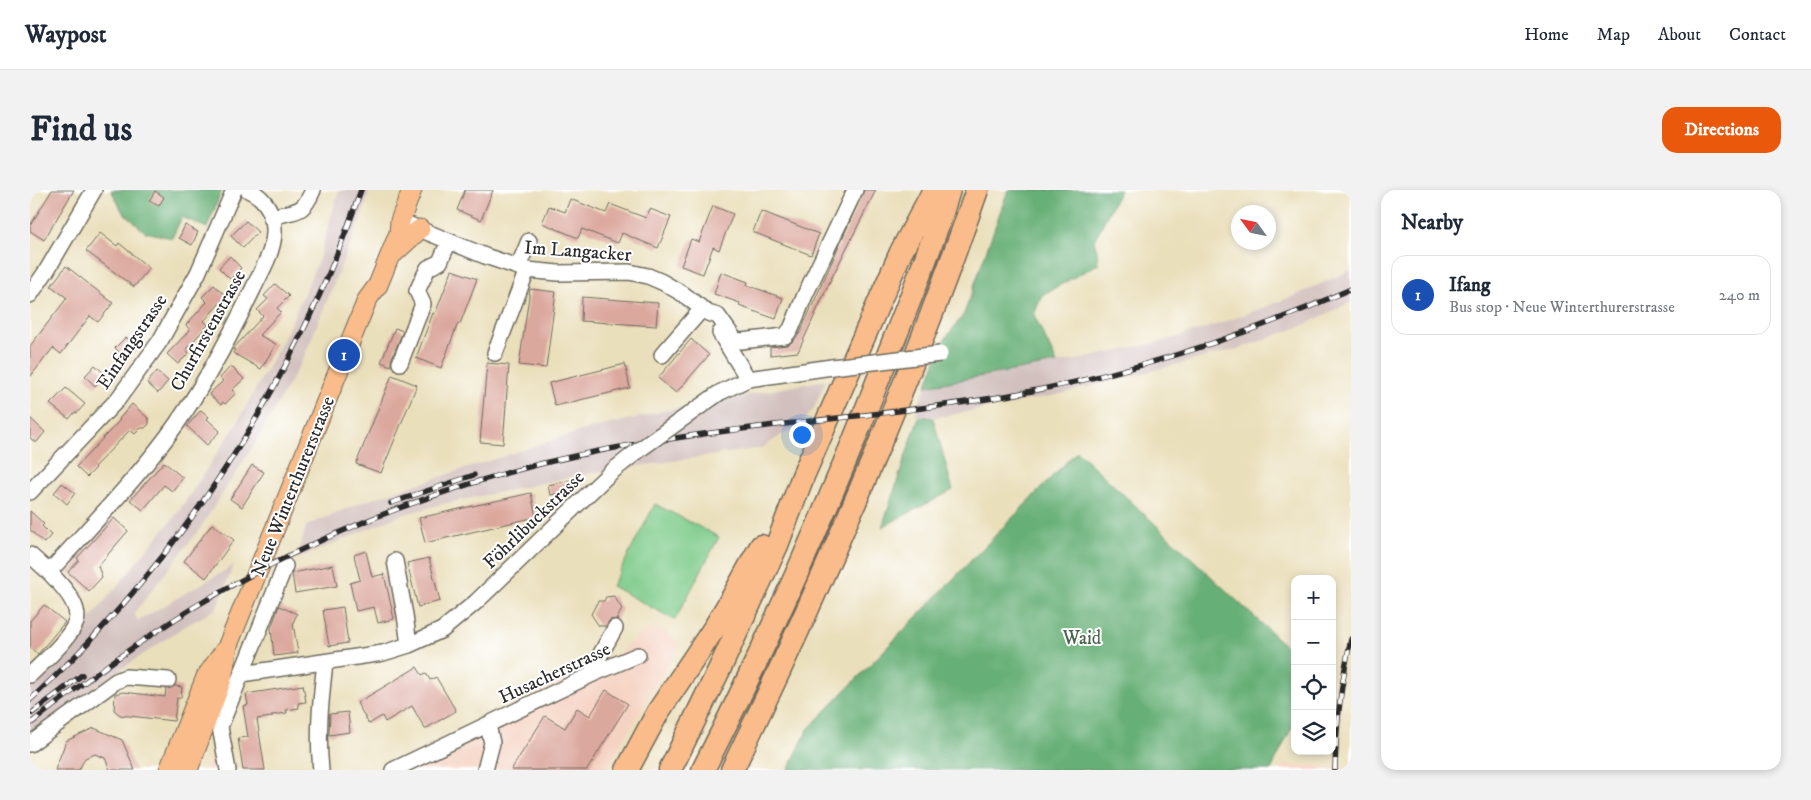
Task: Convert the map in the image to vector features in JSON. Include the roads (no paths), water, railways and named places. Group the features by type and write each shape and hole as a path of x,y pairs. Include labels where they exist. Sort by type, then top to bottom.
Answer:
{"highway":[{"path":"670,770 777,545 803,476 901,252 934,190"},
{"path":"703,770 766,639 834,487 897,332 950,190"},
{"path":"732,770 819,587 873,462 978,190"},
{"path":"627,770 658,712 735,594 783,505 803,476"},
{"path":"637,770 664,719 682,677"},
{"path":"740,770 763,707"}],"main road":[{"name":"Neue Winterthurerstrasse","path":"188,770 222,679 228,645 366,300 378,285 389,258 412,190"},
{"name":"Neue Winterthurerstrasse","path":"366,300 367,281 389,228 400,221"},
{"path":"389,258 420,229"},
{"name":"Neue Winterthurerstrasse","path":"169,770 206,676 228,645"}],"street":[{"path":"30,294 47,270 94,190"},
{"name":"Einfangstrasse","path":"30,492 118,399 160,341 198,273 234,190"},
{"name":"Churfirstenstrasse","path":"49,572 115,500 167,438 207,379 272,246 274,232 264,200 259,195 248,190"},
{"path":"271,218 299,211 308,202 313,190"},
{"name":"Im Langacker","path":"400,221 449,242 523,268 558,273 629,272 662,282 683,294 705,311 718,316 736,340 741,342 785,336 791,329 805,295 855,190"},
{"path":"495,353 523,268 529,241"},
{"path":"427,293 449,242"},
{"path":"400,363 424,304 417,291 428,268 440,262"},
{"path":"662,355 705,311 748,379"},
{"name":"Föhrlibuckstrasse","path":"242,674 383,653 408,645 442,630 476,602 610,474 652,440 719,392 748,379 940,354"},
{"path":"30,555 49,572 74,602 77,611 76,622 68,635 33,666"},
{"path":"396,561 408,645"},
{"path":"228,770 220,727 285,566"},
{"path":"595,673 593,668 615,628"},
{"name":"Husacherstrasse","path":"393,770 595,673 638,655"},
{"path":"321,770 318,747 325,662"},
{"path":"30,744 116,681 126,677 168,680"},
{"name":"Husacherstrasse","path":"485,770 492,743 488,725"}],"railway":[{"path":"30,700 85,646 136,589 183,529 227,466 267,400 302,332 334,262 361,190"},
{"path":"30,724 150,636 232,585 318,542 407,505 452,490 544,463 655,441 937,406 1039,390 1085,380 1220,341 1308,308 1351,289"},
{"path":"391,503 474,475"},
{"path":"1335,770 1344,671 1351,639"},
{"path":"32,713 82,675"}],"place":[{"name":"Ifang","path":"344,355"}],"park label":[{"name":"Waid","path":"1082,637"}]}
